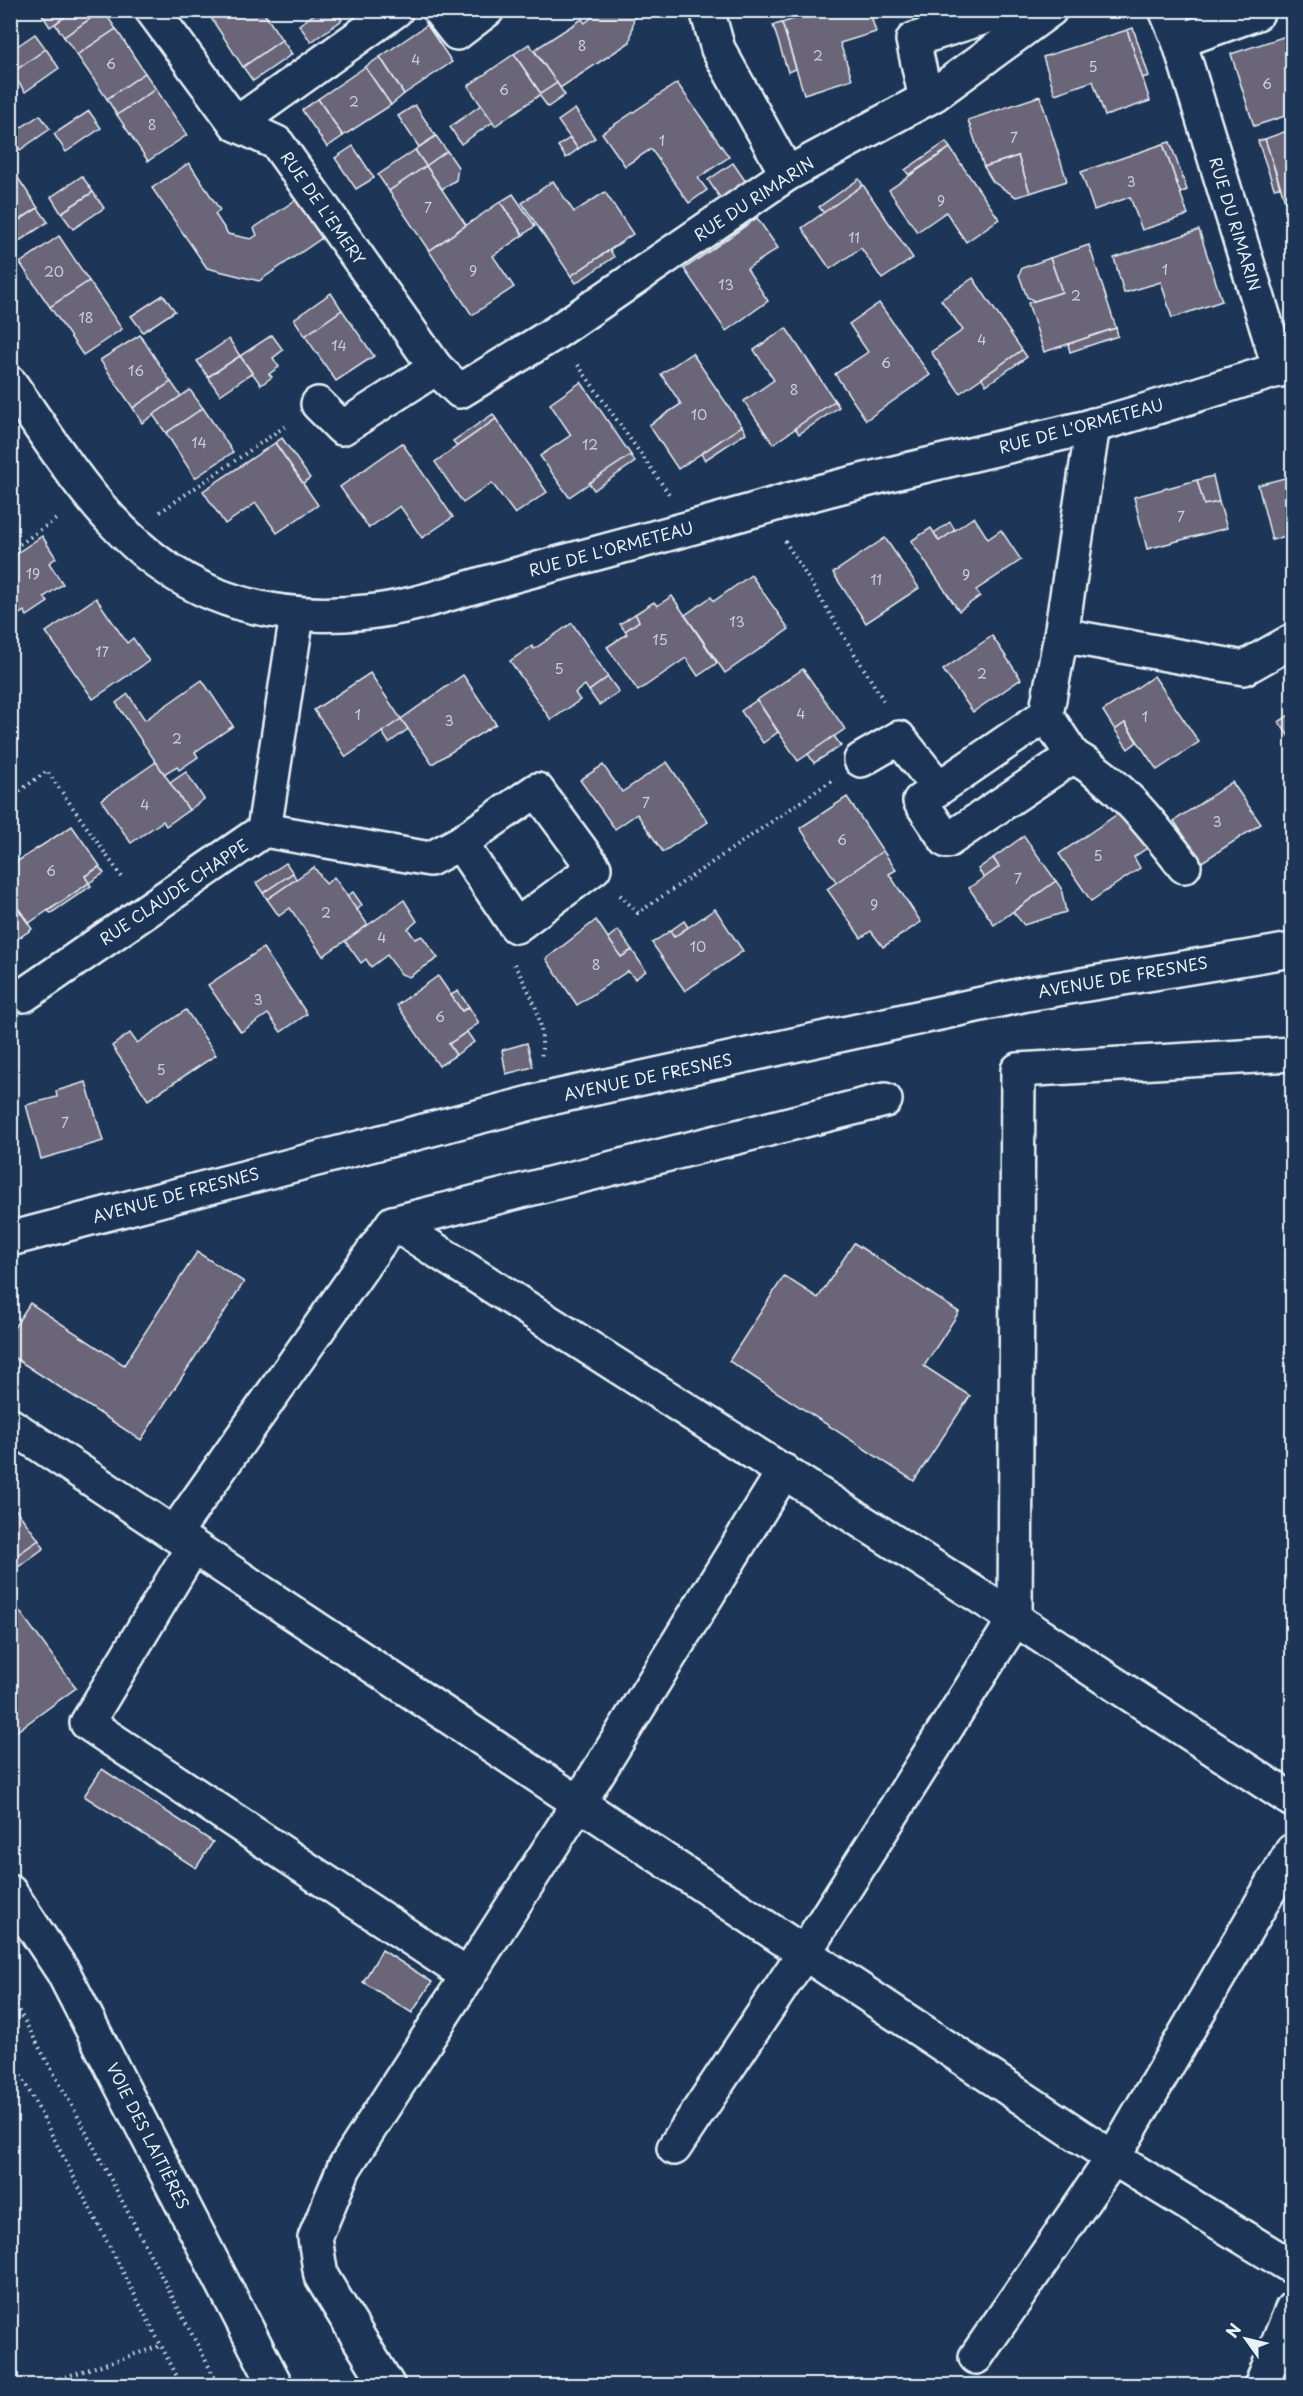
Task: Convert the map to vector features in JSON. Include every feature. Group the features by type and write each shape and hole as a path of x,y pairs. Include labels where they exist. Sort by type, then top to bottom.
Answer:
{"street":[{"name":"RUE DE L'EMERY","path":"152,10 236,124 277,143 436,368 460,391"},
{"path":"236,124 396,10"},
{"path":"439,10 457,33 487,10"},
{"path":"706,10 718,49 787,174"},
{"path":"926,99 913,40 1007,10"},
{"name":"RUE DU RIMARIN","path":"460,391 555,333 787,174 926,99 1050,10"},
{"name":"RUE DU RIMARIN","path":"1167,10 1286,368"},
{"path":"1179,41 1257,13 1257,10"},
{"path":"318,404 342,428 436,368"},
{"name":"RUE DE L'ORMETEAU","path":"10,382 89,496 125,536 180,578 215,595 255,607 297,615 371,612 693,528 764,507 1093,425 1286,368"},
{"path":"1093,425 1061,635 1046,716 1073,756 1095,768 1134,803 1184,866"},
{"name":"RUE CLAUDE CHAPPE","path":"24,995 264,830 297,615"},
{"path":"1061,635 1244,668 1293,640"},
{"path":"1046,716 920,801 947,841 1073,756"},
{"path":"861,760 898,738 938,788"},
{"path":"264,830 430,859 460,843 537,790 594,868 516,926 460,843"},
{"name":"AVENUE DE FRESNES","path":"10,1239 546,1100 1027,994 1293,951"},
{"path":"674,2148 804,1953 1016,1619 1018,1070 1293,1054"},
{"path":"468,1976 87,1723 184,1541 393,1223 885,1100"},
{"path":"393,1223 1016,1619 1293,1800"},
{"path":"10,1425 1113,2158 1293,2267"},
{"path":"388,2385 321,2276 315,2238 344,2168 579,1803 784,1471"},
{"path":"976,2357 1113,2158 1293,1851"},
{"name":"VOIE DES LAITIÈRES","path":"10,1892 63,1972 276,2385"},
{"path":"1261,2385 1293,2309"}],"path":[{"path":"555,333 693,528"},
{"path":"125,536 318,404"},
{"path":"10,551 89,496"},
{"path":"764,507 898,723 898,738"},
{"path":"594,868 638,913 861,760"},
{"path":"10,798 47,771 146,910"},
{"path":"516,926 505,948 536,1002 544,1037 538,1079 546,1100"},
{"path":"10,1995 76,2113 219,2385"},
{"path":"10,2054 182,2385"},
{"path":"37,2385 160,2346"}],"building":[{"path":"39,10 75,10 50,27"},
{"path":"75,10 86,10 91,18 64,37 55,24"},
{"path":"103,10 116,29 77,55 64,37"},
{"path":"206,10 222,10 211,18"},
{"path":"222,10 262,10 282,40 243,67 211,18"},
{"path":"320,10 335,10 342,20 311,42 299,25"},
{"path":"593,10 635,10 630,42 560,88 534,50 582,19 585,23 592,17"},
{"path":"820,10 869,10 876,32 840,43 852,79 804,94 782,23"},
{"path":"782,23 796,69 788,72 773,25"},
{"path":"427,25 452,62 404,94 380,57"},
{"path":"1133,28 1149,76 1142,78 1127,30"},
{"path":"116,29 145,73 107,99 77,55"},
{"path":"1127,30 1150,101 1105,116 1093,81 1055,94 1043,57"},
{"path":"35,34 46,49 12,73 10,51"},
{"path":"1292,34 1292,114 1254,126 1231,54"},
{"path":"282,40 292,54 253,81 243,67"},
{"path":"529,44 557,83 541,94 514,54"},
{"path":"46,49 59,68 25,92 12,73"},
{"path":"514,54 541,94 495,126 468,86"},
{"path":"380,57 404,94 391,105 365,67"},
{"path":"365,67 391,105 343,136 318,99"},
{"path":"145,73 156,89 117,115 107,99"},
{"path":"557,83 565,95 548,107 539,95"},
{"path":"677,83 729,157 698,178 707,190 689,203 651,149 625,166 602,133"},
{"path":"156,89 187,135 148,161 117,115"},
{"path":"1040,96 1067,181 1030,193 1018,156 984,167 968,120"},
{"path":"318,99 343,136 327,147 302,110"},
{"path":"415,105 436,136 419,147 398,116"},
{"path":"481,105 493,122 461,144 450,127"},
{"path":"575,109 595,138 578,149 558,121"},
{"path":"89,111 101,128 66,152 54,134"},
{"path":"40,115 50,129 20,150 10,135"},
{"path":"1292,129 1292,209 1288,210 1265,139"},
{"path":"436,136 447,151 426,166 415,150"},
{"path":"570,138 578,149 566,158 558,146"},
{"path":"1265,139 1280,187 1274,188 1258,141"},
{"path":"946,142 950,148 909,175 905,170"},
{"path":"1170,142 1187,190 1180,193 1163,144"},
{"path":"1163,144 1188,215 1142,230 1130,197 1094,210 1081,172"},
{"path":"353,146 374,178 356,189 335,158"},
{"path":"950,148 999,219 966,242 946,212 917,232 889,190"},
{"path":"415,150 426,166 389,191 378,175"},
{"path":"447,151 458,167 456,180 442,189 426,166"},
{"path":"1018,156 1030,193 1016,197 993,182 984,167"},
{"path":"189,163 220,210 215,214 228,234 251,239 257,235 254,228 300,197 325,236 259,281 207,268 152,188"},
{"path":"733,163 746,182 721,199 708,180"},
{"path":"10,166 38,208 10,226"},
{"path":"426,166 466,225 429,251 389,191"},
{"path":"82,176 93,192 61,213 51,197"},
{"path":"859,179 863,185 824,213 819,207"},
{"path":"553,181 574,212 605,192 633,234 571,276 522,203"},
{"path":"863,185 913,258 882,279 861,248 830,269 802,228"},
{"path":"93,192 104,208 73,229 61,213"},
{"path":"513,194 535,226 523,235 500,202"},
{"path":"500,202 523,235 493,256 514,287 472,315 429,251"},
{"path":"38,208 48,222 10,247 10,226"},
{"path":"757,218 778,248 747,269 768,301 726,331 684,269"},
{"path":"1199,230 1222,301 1172,318 1161,282 1124,293 1114,258"},
{"path":"59,236 89,281 50,307 20,263"},
{"path":"1089,245 1116,328 1044,352 1028,303 1062,292 1050,258"},
{"path":"610,250 614,257 576,283 571,276"},
{"path":"1050,258 1062,292 1034,301 1027,297 1019,275 1022,268"},
{"path":"973,278 1022,350 960,393 931,352 963,330 941,300"},
{"path":"89,281 122,329 83,355 50,307"},
{"path":"331,293 342,310 305,336 294,319"},
{"path":"163,295 175,311 143,332 131,316"},
{"path":"879,303 930,375 866,420 835,374 868,352 849,324"},
{"path":"342,310 374,356 336,381 305,336"},
{"path":"786,328 835,401 773,444 744,401 774,380 754,350"},
{"path":"1116,328 1118,336 1070,352 1068,344"},
{"path":"140,335 171,382 133,408 100,360"},
{"path":"272,335 283,350 273,358 279,367 269,374 272,377 261,385 240,356"},
{"path":"229,339 240,356 208,377 197,361"},
{"path":"1022,350 1027,357 986,385 982,378"},
{"path":"692,353 742,426 678,469 649,425 681,404 661,374"},
{"path":"240,356 252,373 220,395 208,377"},
{"path":"171,382 181,396 142,423 133,408"},
{"path":"581,382 631,455 569,497 540,456 571,435 550,404"},
{"path":"190,390 203,408 166,433 153,415"},
{"path":"835,401 839,407 799,434 795,428"},
{"path":"203,408 233,452 195,478 166,433"},
{"path":"493,414 496,419 457,446 453,441"},
{"path":"496,419 547,492 515,514 492,483 463,503 435,462"},
{"path":"742,426 746,433 705,460 701,454"},
{"path":"282,438 310,478 303,483 275,443"},
{"path":"275,443 318,505 277,533 256,503 225,524 203,491"},
{"path":"402,443 453,517 422,538 400,506 369,528 340,487"},
{"path":"631,455 635,462 594,490 589,483"},
{"path":"1213,476 1219,502 1204,505 1197,480"},
{"path":"1292,476 1292,534 1272,540 1258,485"},
{"path":"1197,480 1204,505 1219,502 1227,528 1147,549 1134,497"},
{"path":"974,517 988,539 1001,530 1021,560 976,590 980,596 959,611 911,541 931,528 939,541"},
{"path":"950,522 955,530 939,541 934,533"},
{"path":"42,536 56,558 49,563 63,584 44,597 48,602 27,616 24,611 10,620 10,558"},
{"path":"885,538 919,588 866,623 833,573"},
{"path":"751,575 789,629 725,673 685,615 711,597 714,601"},
{"path":"672,596 717,663 698,676 686,658 638,691 607,647 627,634 625,631 639,621 635,614 654,602 657,606"},
{"path":"96,598 127,643 133,638 149,661 93,699 46,632"},
{"path":"635,614 639,621 625,631 620,624"},
{"path":"572,623 608,677 589,691 585,685 575,693 580,700 551,720 510,661 532,646 534,649"},
{"path":"992,636 1021,679 973,712 943,670"},
{"path":"803,669 845,729 798,761 757,700"},
{"path":"370,673 401,719 346,757 314,710"},
{"path":"463,675 496,724 432,764 401,719"},
{"path":"1154,676 1199,742 1157,770 1125,723 1115,730 1103,711"},
{"path":"608,677 619,692 599,705 589,691"},
{"path":"202,680 233,726 195,752 198,757 179,770 177,766 164,774 116,703 128,694 145,720"},
{"path":"757,700 778,732 763,743 741,711"},
{"path":"1292,713 1292,741 1279,722"},
{"path":"401,719 408,729 389,743 382,732"},
{"path":"1125,723 1137,742 1128,749 1115,730"},
{"path":"834,736 841,746 814,763 808,754"},
{"path":"156,762 189,810 166,826 163,821 131,843 101,800"},
{"path":"667,762 708,822 663,852 637,814 615,829 580,780 603,765 622,792"},
{"path":"186,772 204,799 189,810 170,783"},
{"path":"1232,782 1261,824 1202,862 1174,821"},
{"path":"847,797 883,851 837,883 800,828"},
{"path":"1125,809 1150,846 1134,857 1140,868 1091,901 1059,854"},
{"path":"72,826 100,866 85,876 89,883 29,923 10,897 10,866"},
{"path":"1024,836 1056,881 994,925 969,888 999,867 993,858"},
{"path":"883,851 896,870 889,874 921,922 883,947 871,931 861,938 827,889"},
{"path":"993,858 999,867 984,878 978,869"},
{"path":"286,863 293,873 263,893 256,883"},
{"path":"99,867 104,873 89,883 85,876"},
{"path":"314,867 326,884 334,877 368,925 323,956 290,908 279,916 267,899"},
{"path":"293,873 296,879 267,899 263,893"},
{"path":"1056,881 1061,888 1066,912 1024,925 1013,912"},
{"path":"89,883 91,886 51,913 48,911"},
{"path":"353,892 362,905 357,910 347,896"},
{"path":"10,897 32,929 13,942 10,939"},
{"path":"404,900 417,921 408,929 415,939 422,936 438,958 409,977 401,974 387,955 371,967 366,959 361,963 345,941"},
{"path":"715,909 743,951 685,991 652,943 670,931 674,937"},
{"path":"596,920 621,957 632,950 646,971 635,979 628,971 577,1005 546,959"},
{"path":"684,921 688,927 674,937 670,931"},
{"path":"618,930 632,950 621,957 608,938"},
{"path":"263,948 307,1014 281,1032 268,1014 241,1032 208,985"},
{"path":"438,976 462,1011 469,1007 479,1023 449,1044 456,1055 439,1066 397,1005"},
{"path":"458,991 469,1007 462,1011 451,995"},
{"path":"186,1010 216,1055 148,1100 112,1046 130,1033 137,1043"},
{"path":"467,1032 474,1042 456,1055 449,1044"},
{"path":"527,1043 533,1067 506,1074 502,1050"},
{"path":"86,1082 103,1141 41,1159 26,1105 57,1097 56,1091"},
{"path":"854,1243 959,1312 924,1366 970,1396 914,1481 729,1361 784,1276 818,1298"},
{"path":"197,1252 244,1282 141,1440 10,1355 10,1334 30,1303 124,1365"},
{"path":"10,1502 39,1540 10,1560"},
{"path":"39,1540 44,1548 10,1573 10,1560"},
{"path":"10,1599 18,1609 10,1614"},
{"path":"18,1609 76,1688 10,1736 10,1614"},
{"path":"102,1769 213,1842 196,1868 84,1796"},
{"path":"382,1950 432,1982 412,2013 363,1982"}]}
